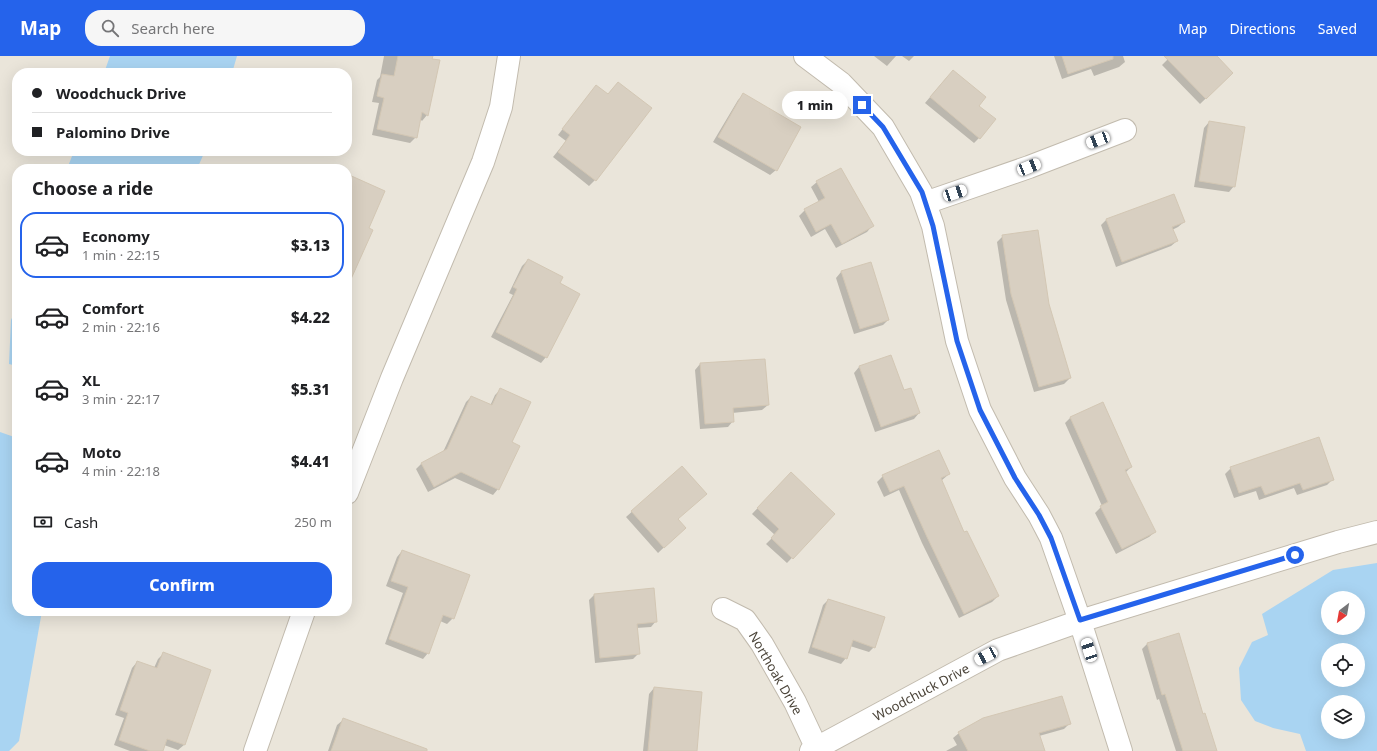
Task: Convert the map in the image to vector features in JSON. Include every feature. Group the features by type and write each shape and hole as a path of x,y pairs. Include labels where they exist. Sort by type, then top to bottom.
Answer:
{"street":[{"path":"352,480 392,378 483,162 502,107 509,56"},
{"path":"805,56 841,83 883,127 922,192 933,226 957,341 980,410 1015,478 1039,515 1051,538 1080,620 1121,751"},
{"path":"925,203 1029,167 1125,130"},
{"name":"Woodchuck Drive","path":"815,750 998,650 1080,620 1338,542 1377,532"},
{"name":"Northoak Drive","path":"723,609 745,620 762,644 795,702 815,750"},
{"path":"255,751 302,616"}],"shaded area":[{"path":"0,56 1377,56 1377,751 0,751"}],"water":[{"path":"110,56 237,56 233,68 106,68"},
{"path":"72,156 203,156 199,164 69,164"},
{"path":"12,318 12,365 9,364"},
{"path":"0,432 12,436 12,616 41,616 19,741 9,751 0,751"},
{"path":"1377,563 1377,751 1306,751 1300,734 1273,728 1255,721 1241,700 1239,668 1252,642 1268,635 1262,614 1333,570"}],"building":[{"path":"398,56 433,56 432,59 440,60 428,116 422,112 417,138 377,129 384,98 377,96 382,74 394,76"},
{"path":"1062,56 1113,56 1113,59 1068,74"},
{"path":"1164,56 1217,56 1233,73 1206,99"},
{"path":"953,70 986,97 979,106 996,119 980,139 930,97"},
{"path":"618,82 652,108 596,181 558,152 570,135 562,129 596,85 608,94"},
{"path":"743,93 801,127 777,171 718,137"},
{"path":"1209,121 1245,127 1235,187 1199,181"},
{"path":"841,168 874,226 842,244 831,224 816,232 804,209 825,198 816,181"},
{"path":"352,176 385,191 369,228 373,230 352,277"},
{"path":"1174,194 1185,222 1172,227 1178,241 1122,262 1106,219"},
{"path":"1038,230 1049,304 1071,378 1039,387 1011,294 1002,235"},
{"path":"528,259 563,277 560,283 580,294 547,358 496,332 517,289 513,287"},
{"path":"871,262 889,320 860,329 841,271"},
{"path":"891,355 904,390 911,388 920,413 881,427 859,366"},
{"path":"765,359 769,405 733,408 734,422 705,424 700,363"},
{"path":"500,388 531,402 512,442 520,446 499,490 461,472 434,487 421,463 447,449 471,396 492,405"},
{"path":"1103,402 1132,467 1125,470 1156,532 1122,549 1100,506 1108,502 1070,417"},
{"path":"1319,437 1334,480 1303,490 1300,483 1265,495 1261,486 1239,493 1230,467"},
{"path":"939,450 950,474 941,478 964,532 967,531 999,596 964,614 904,486 890,492 882,475"},
{"path":"682,466 707,494 678,519 686,528 664,548 631,511"},
{"path":"791,472 835,514 793,559 771,538 779,529 757,508"},
{"path":"402,550 470,575 454,619 443,615 429,654 389,639 408,587 391,581"},
{"path":"654,588 657,622 637,624 640,654 600,658 594,594"},
{"path":"828,599 885,617 875,648 853,640 847,659 812,647"},
{"path":"1179,633 1203,714 1205,713 1217,751 1183,751 1165,694 1162,695 1147,643"},
{"path":"163,652 211,670 185,745 167,739 163,751 150,751 119,740 128,713 120,710 137,661 157,668"},
{"path":"654,687 702,692 697,751 648,751"},
{"path":"1062,696 1071,724 1039,733 1045,751 968,751 958,732 983,718"},
{"path":"343,718 427,749 427,751 331,751"}],"route":[{"path":"862,105 883,127 922,192 933,226 957,341 980,410 1015,478 1039,515 1051,538 1080,620 1295,555"}]}
